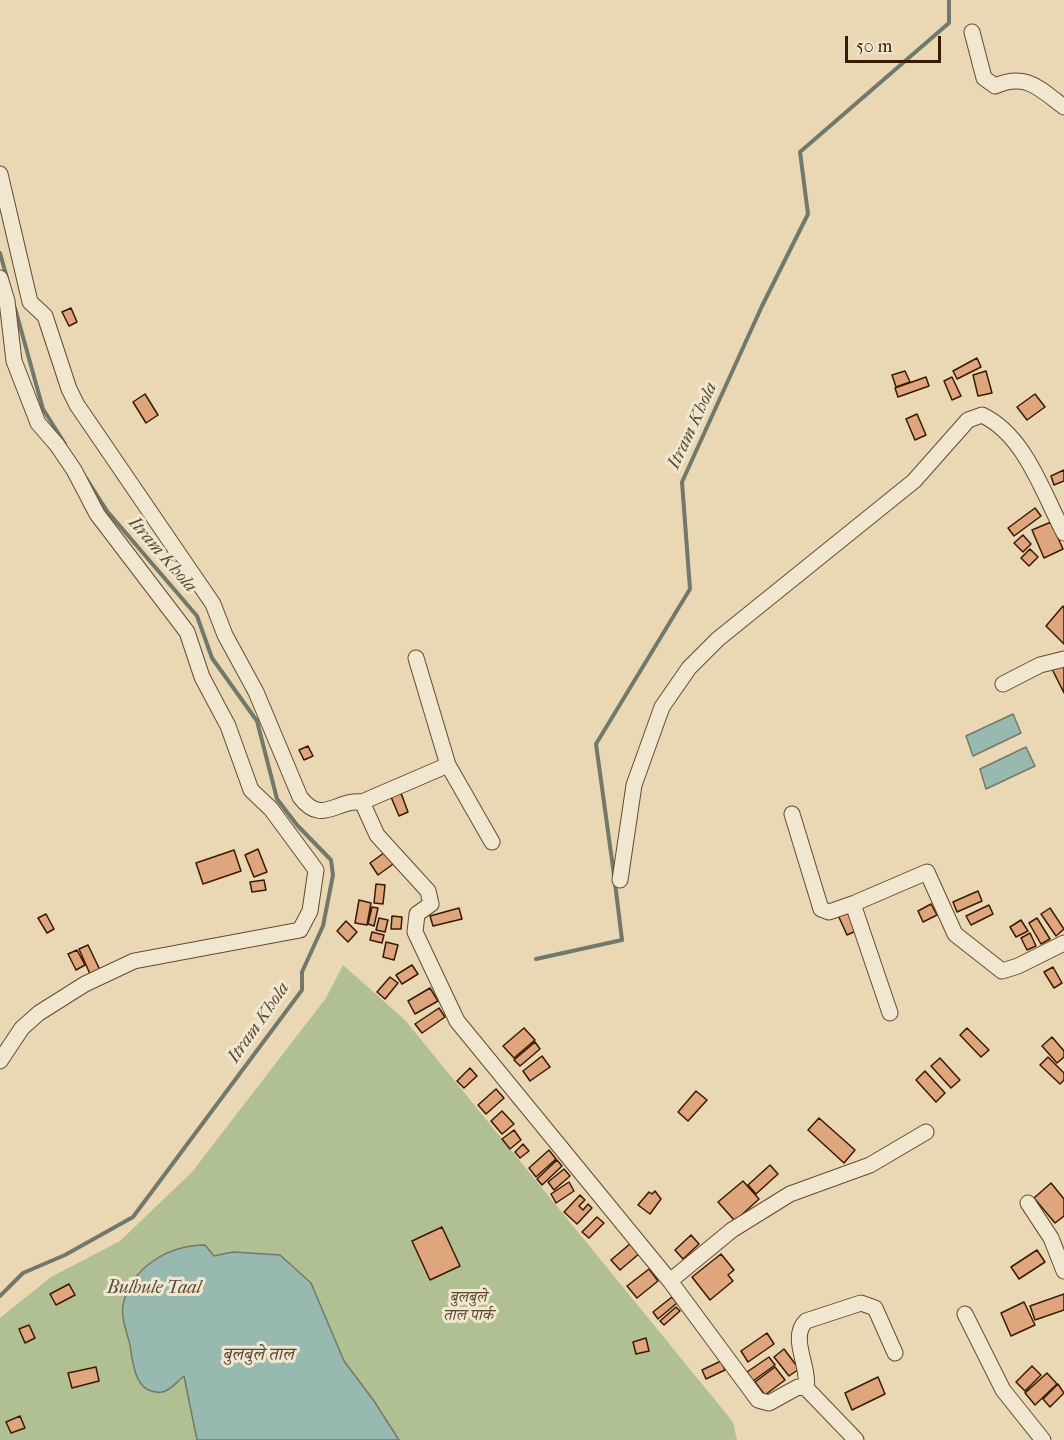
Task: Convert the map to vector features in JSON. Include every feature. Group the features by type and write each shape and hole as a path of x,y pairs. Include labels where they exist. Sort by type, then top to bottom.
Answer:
{"street":[{"path":"972,32 984,78 995,86 1010,79 1030,82 1064,107"},
{"path":"0,174 30,302 45,316 69,389 213,604 225,635 256,692 300,797 309,808 318,811 355,801 362,802 448,765"},
{"path":"0,278 7,301 14,361 38,423 74,470 97,514 187,632 202,676 228,726 251,790 271,809 316,870 310,910 300,930 134,960 85,984 39,1014 22,1028 0,1061"},
{"path":"620,880 634,785 662,707 689,668 718,639 914,481 968,420 982,415 994,420 1020,447 1064,533"},
{"path":"416,658 448,765 492,842"},
{"path":"1003,684 1041,665 1064,659"},
{"path":"362,802 384,845 428,891 431,904 417,914 415,932 457,1021 670,1281 758,1400 769,1403 798,1387 806,1388 856,1440"},
{"path":"792,814 821,909 830,912 927,872 955,934 1002,971 1018,966 1064,943"},
{"path":"855,903 855,910 890,1013"},
{"path":"670,1281 732,1230 789,1194 870,1165 926,1132"},
{"path":"1028,1203 1051,1238 1064,1271"},
{"path":"806,1388 806,1365 798,1337 799,1328 806,1321 861,1303 868,1304 875,1308 895,1353"},
{"path":"965,1314 1003,1390 1043,1440"}],"green space":[{"name":"बुलबुले ताल पार्क","path":"343,965 405,1020 733,1422 737,1440 399,1440 344,1361 311,1283 280,1255 233,1252 184,1376 197,1440 0,1440 0,1318 51,1277 120,1241 192,1172 326,998"}],"water":[{"path":"1013,714 1021,733 973,756 966,736"},
{"path":"1026,747 1035,766 986,789 980,769"},
{"name":"बुलबुले ताल","path":"205,1245 214,1256 233,1252 280,1255 311,1283 344,1361 399,1440 197,1440 184,1376 165,1391 153,1392 146,1389 134,1369 124,1320 123,1305 127,1292 143,1269 165,1254 191,1246"}],"building":[{"path":"71,308 77,322 69,326 62,312"},
{"path":"977,358 981,367 957,379 953,371"},
{"path":"905,371 910,382 896,387 892,375"},
{"path":"986,371 992,393 978,396 973,375"},
{"path":"926,377 929,386 898,397 895,388"},
{"path":"952,377 961,396 952,400 944,381"},
{"path":"145,394 158,415 146,423 133,402"},
{"path":"1035,394 1045,407 1027,420 1017,407"},
{"path":"917,414 926,435 915,440 906,419"},
{"path":"1064,470 1064,481 1054,485 1051,476"},
{"path":"1035,508 1041,516 1014,536 1008,528"},
{"path":"1051,522 1063,549 1044,558 1032,530"},
{"path":"1023,535 1031,544 1023,552 1014,543"},
{"path":"1030,549 1038,557 1029,566 1021,558"},
{"path":"1063,606 1064,608 1064,644 1046,626"},
{"path":"1064,664 1064,693 1052,669"},
{"path":"308,746 313,756 304,760 299,750"},
{"path":"401,793 408,812 399,816 391,797"},
{"path":"258,849 267,872 254,877 245,855"},
{"path":"234,850 241,871 203,884 196,863"},
{"path":"388,850 396,862 378,875 370,863"},
{"path":"264,880 266,890 252,892 250,882"},
{"path":"376,884 385,885 383,904 374,903"},
{"path":"978,891 982,901 957,912 953,902"},
{"path":"359,900 371,903 367,925 355,923"},
{"path":"931,904 937,915 923,922 918,911"},
{"path":"989,905 993,914 971,925 966,916"},
{"path":"372,907 378,908 374,926 368,924"},
{"path":"850,907 860,929 847,935 837,913"},
{"path":"459,908 462,919 433,926 430,916"},
{"path":"1050,908 1064,929 1056,936 1041,914"},
{"path":"46,914 54,929 47,933 38,918"},
{"path":"392,916 402,917 401,929 391,929"},
{"path":"379,918 388,920 385,932 376,930"},
{"path":"1037,918 1050,939 1041,944 1029,923"},
{"path":"1021,920 1028,931 1016,937 1010,927"},
{"path":"346,921 357,932 348,942 337,931"},
{"path":"372,932 384,935 382,943 370,940"},
{"path":"1030,933 1036,946 1027,950 1021,938"},
{"path":"386,942 398,945 394,960 383,957"},
{"path":"88,945 100,970 90,974 79,949"},
{"path":"77,950 85,965 76,970 68,954"},
{"path":"412,965 418,974 402,984 396,975"},
{"path":"1053,967 1062,983 1054,988 1044,972"},
{"path":"390,977 398,983 385,999 377,992"},
{"path":"430,988 438,1001 415,1014 408,1001"},
{"path":"439,1008 445,1017 422,1033 415,1024"},
{"path":"524,1028 535,1040 514,1058 503,1046"},
{"path":"967,1028 989,1050 981,1057 960,1035"},
{"path":"1052,1037 1064,1051 1064,1057 1057,1063 1042,1046"},
{"path":"535,1042 540,1049 520,1066 514,1060"},
{"path":"542,1056 550,1067 530,1081 523,1071"},
{"path":"1048,1057 1064,1073 1064,1080 1060,1084 1040,1065"},
{"path":"940,1058 960,1080 951,1088 931,1066"},
{"path":"470,1068 477,1076 464,1088 457,1081"},
{"path":"925,1071 945,1093 936,1102 916,1080"},
{"path":"496,1089 504,1098 486,1114 478,1105"},
{"path":"696,1091 707,1100 688,1121 678,1112"},
{"path":"502,1111 514,1124 502,1134 491,1121"},
{"path":"819,1118 855,1150 844,1163 808,1130"},
{"path":"514,1130 521,1140 510,1149 502,1139"},
{"path":"523,1144 529,1151 520,1158 515,1152"},
{"path":"549,1150 556,1159 536,1177 529,1168"},
{"path":"557,1160 562,1166 542,1185 537,1179"},
{"path":"770,1165 778,1174 756,1194 748,1185"},
{"path":"564,1169 570,1176 554,1190 548,1182"},
{"path":"743,1181 759,1199 735,1221 718,1202"},
{"path":"569,1182 574,1191 556,1203 551,1194"},
{"path":"1051,1183 1064,1199 1064,1216 1055,1223 1034,1198"},
{"path":"655,1191 661,1199 650,1214 638,1205 649,1192 652,1194"},
{"path":"580,1195 585,1200 579,1206 583,1210 588,1204 592,1208 577,1224 564,1212"},
{"path":"597,1217 604,1223 589,1238 582,1232"},
{"path":"442,1227 460,1266 430,1280 412,1241"},
{"path":"691,1235 699,1244 683,1259 675,1250"},
{"path":"631,1243 640,1253 620,1270 611,1260"},
{"path":"1037,1250 1045,1262 1019,1279 1011,1267"},
{"path":"721,1254 734,1270 728,1275 733,1281 710,1300 692,1277"},
{"path":"649,1269 658,1281 637,1298 627,1286"},
{"path":"69,1284 75,1295 56,1305 50,1294"},
{"path":"1064,1294 1064,1310 1035,1320 1030,1306"},
{"path":"672,1297 677,1303 658,1319 653,1312"},
{"path":"1024,1302 1035,1325 1011,1336 1001,1313"},
{"path":"676,1307 680,1311 664,1325 660,1321"},
{"path":"29,1325 35,1338 25,1343 19,1329"},
{"path":"767,1333 774,1344 748,1362 741,1351"},
{"path":"646,1338 649,1351 636,1354 633,1342"},
{"path":"784,1349 799,1369 789,1376 774,1357"},
{"path":"769,1357 775,1365 753,1381 747,1372"},
{"path":"721,1361 725,1370 706,1379 702,1370"},
{"path":"1032,1366 1041,1375 1025,1391 1016,1382"},
{"path":"96,1367 99,1381 72,1388 68,1373"},
{"path":"775,1367 785,1380 765,1395 755,1382"},
{"path":"1047,1373 1057,1384 1035,1405 1025,1393"},
{"path":"878,1377 885,1394 852,1410 845,1393"},
{"path":"1058,1384 1064,1393 1050,1407 1043,1399"},
{"path":"20,1416 25,1428 11,1433 6,1422"}],"waterway":[{"name":"Itram Khola","path":"614,875 596,744 690,589 682,482 762,306 808,214 800,152 949,23 949,0"},
{"name":"Itram Khola","path":"0,253 7,278"},
{"name":"Itram Khola","path":"15,308 43,409 65,444"},
{"name":"Itram Khola","path":"0,1296 23,1273 65,1255 133,1217 302,990 302,972 323,926 333,875 331,860 297,825 277,799 257,721 212,658 197,616 107,511 86,478"},
{"name":"Itram Khola","path":"536,959 622,940 615,883"}],"water label":[{"name":"Bulbule Taal","path":"154,1289"}]}
